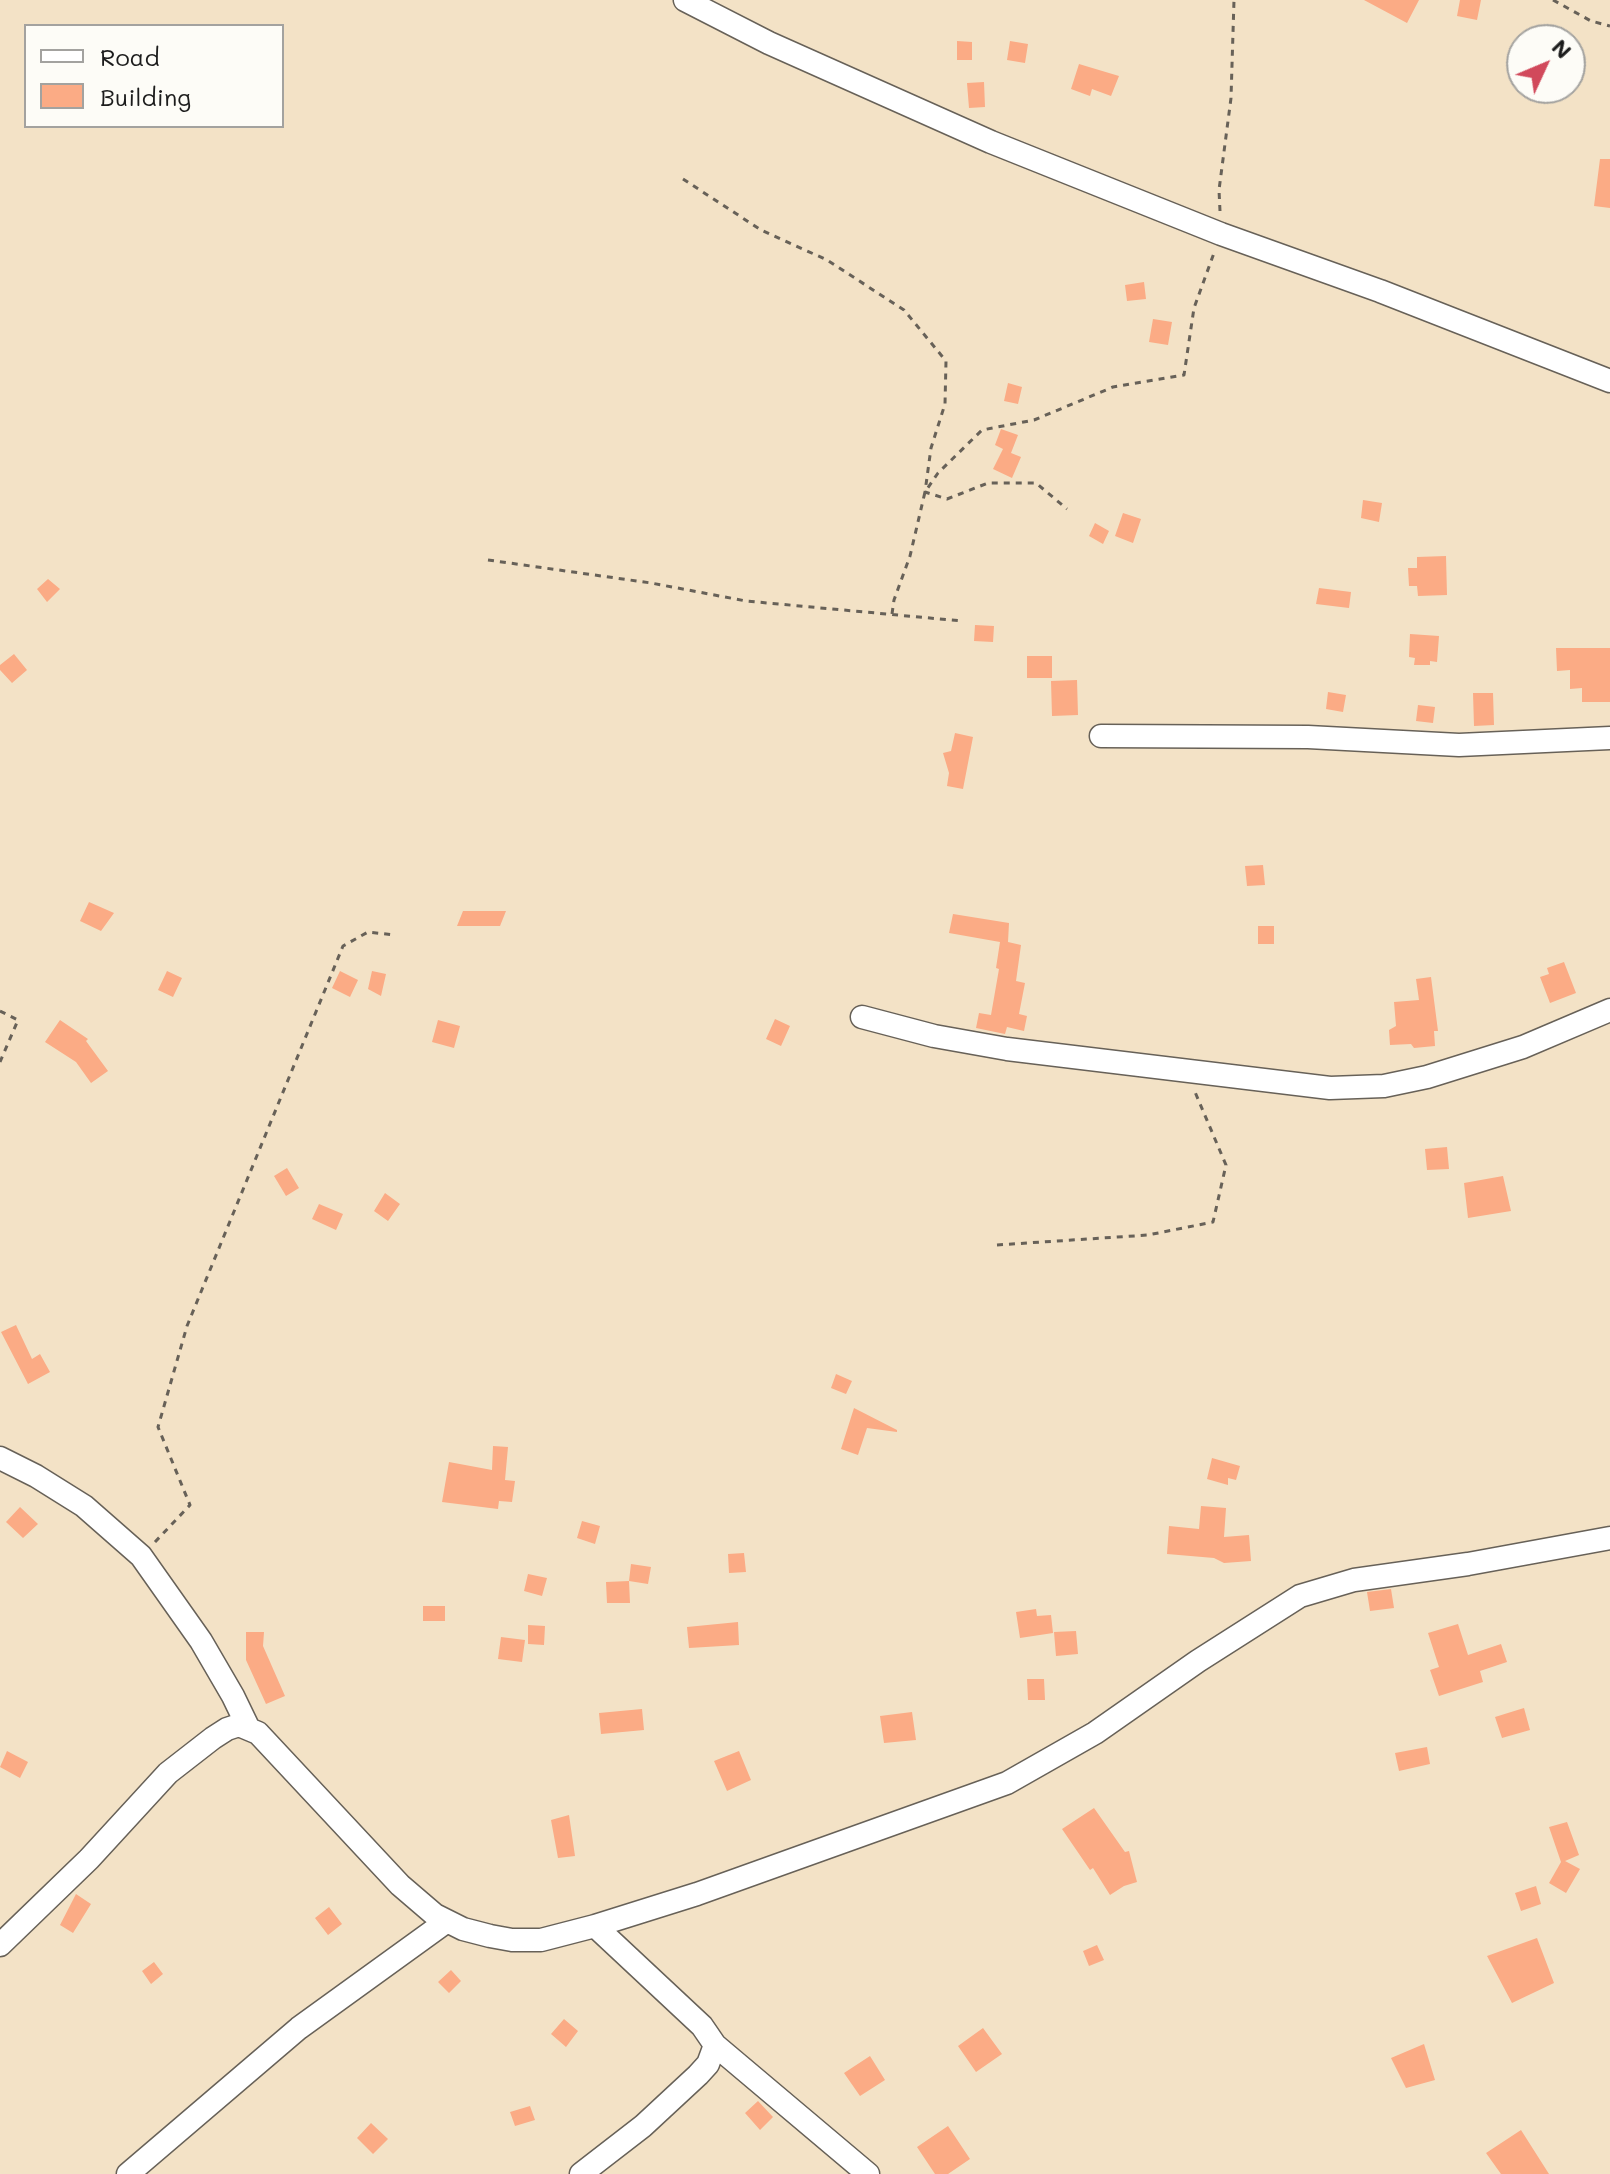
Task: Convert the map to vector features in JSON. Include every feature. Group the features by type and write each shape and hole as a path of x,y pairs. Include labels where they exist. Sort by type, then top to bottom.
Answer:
{"street":[{"path":"685,0 769,43 1045,164 1610,381"},
{"path":"1101,736 1308,737 1459,745 1610,738"},
{"path":"862,1017 934,1036 1007,1049 1330,1088 1384,1086 1448,1071 1523,1047 1610,1010"},
{"path":"0,1458 84,1506 141,1556 201,1641 227,1683 248,1727"},
{"path":"0,1945 89,1859 168,1773 227,1729 239,1725 258,1733 400,1885 435,1915 463,1929 512,1940 541,1940 697,1894 1007,1783 1095,1733 1198,1661 1300,1596 1354,1580 1468,1564 1610,1538"},
{"path":"128,2174 299,2028 447,1921"},
{"path":"595,1926 702,2026 715,2045 868,2174"},
{"path":"581,2174 643,2126 698,2075 708,2064 715,2045"}],"path":[{"path":"925,492 938,473 982,430 1034,420 1113,387 1184,375 1194,308 1221,234 1219,190 1231,98 1234,0"},
{"path":"1553,0 1591,21 1610,26"},
{"path":"683,179 761,230 827,260 904,310 946,361 945,404 931,448 925,492 910,556 892,614"},
{"path":"925,492 947,499 988,483 1036,483 1067,509"},
{"path":"488,560 651,583 746,601 962,621"},
{"path":"141,1556 190,1505 158,1427 187,1326 343,946 368,932 394,935"},
{"path":"0,1011 18,1020 0,1062"},
{"path":"997,1245 1148,1235 1213,1222 1226,1165 1185,1070"}],"building":[{"path":"1364,0 1419,0 1407,23"},
{"path":"1460,0 1481,0 1477,20 1457,16"},
{"path":"957,41 972,42 972,60 957,60"},
{"path":"1010,41 1028,44 1025,63 1007,60"},
{"path":"1079,64 1119,76 1111,96 1092,89 1090,96 1071,89"},
{"path":"984,82 985,107 969,108 967,83"},
{"path":"1600,159 1610,159 1610,208 1594,206"},
{"path":"1144,282 1146,299 1127,301 1125,285"},
{"path":"1153,319 1172,322 1168,345 1149,342"},
{"path":"1008,383 1022,387 1018,404 1004,401"},
{"path":"1001,429 1018,435 1011,453 1021,457 1012,478 993,469 1003,449 995,445"},
{"path":"1363,500 1382,503 1379,522 1361,518"},
{"path":"1123,513 1141,519 1133,543 1115,536"},
{"path":"1095,523 1109,531 1103,544 1089,536"},
{"path":"1446,556 1447,595 1418,596 1417,586 1409,586 1408,568 1417,568 1417,557"},
{"path":"48,579 60,589 47,602 37,589"},
{"path":"1319,588 1351,592 1349,608 1316,604"},
{"path":"975,625 994,626 993,642 974,641"},
{"path":"1410,634 1439,636 1437,662 1414,665 1415,658 1409,657"},
{"path":"1556,648 1610,648 1610,702 1582,702 1582,688 1570,689 1570,670 1557,671"},
{"path":"14,654 27,670 12,683 0,670 0,665"},
{"path":"1027,656 1052,656 1052,678 1027,678"},
{"path":"1077,680 1078,715 1052,716 1051,681"},
{"path":"1328,692 1346,695 1343,712 1326,709"},
{"path":"1473,693 1493,693 1494,725 1474,726"},
{"path":"1418,705 1435,707 1433,723 1416,721"},
{"path":"955,733 973,737 963,789 947,786 949,773 943,753 951,751"},
{"path":"1263,865 1265,885 1247,886 1245,866"},
{"path":"89,902 114,913 101,931 80,921"},
{"path":"463,911 506,911 500,926 457,926"},
{"path":"953,914 1009,923 1008,942 1021,945 1016,981 1025,983 1019,1014 1027,1016 1024,1031 1007,1027 1005,1034 976,1028 979,1013 991,1015 1000,942 949,933"},
{"path":"1258,926 1274,926 1274,944 1258,944"},
{"path":"1564,962 1576,993 1550,1003 1540,977 1549,974 1547,968"},
{"path":"167,971 182,978 173,997 158,990"},
{"path":"340,971 358,980 350,997 332,988"},
{"path":"372,971 386,974 381,996 368,989"},
{"path":"1431,977 1438,1031 1434,1031 1435,1046 1414,1048 1411,1044 1390,1045 1389,1030 1396,1026 1394,1002 1419,1000 1416,979"},
{"path":"775,1019 790,1026 781,1046 766,1039"},
{"path":"60,1020 88,1039 86,1041 108,1071 91,1083 76,1062 45,1042"},
{"path":"438,1020 460,1026 454,1048 432,1042"},
{"path":"1447,1147 1449,1169 1427,1170 1425,1149"},
{"path":"287,1168 299,1188 286,1196 274,1176"},
{"path":"1503,1176 1511,1211 1468,1218 1464,1183"},
{"path":"385,1193 400,1204 388,1221 374,1211"},
{"path":"319,1204 343,1214 336,1230 312,1219"},
{"path":"16,1325 32,1359 40,1354 50,1372 28,1384 1,1332"},
{"path":"836,1374 852,1381 846,1394 831,1388"},
{"path":"854,1408 897,1432 867,1428 858,1455 841,1449"},
{"path":"493,1446 508,1447 505,1480 515,1481 512,1502 499,1501 498,1509 442,1502 449,1462 492,1470"},
{"path":"1212,1458 1240,1466 1236,1480 1228,1478 1228,1485 1207,1479"},
{"path":"1201,1506 1226,1508 1224,1537 1249,1535 1251,1561 1224,1563 1214,1558 1167,1554 1169,1526 1199,1529"},
{"path":"20,1507 38,1524 23,1538 6,1522"},
{"path":"582,1521 600,1526 595,1544 577,1538"},
{"path":"744,1553 746,1572 729,1573 728,1554"},
{"path":"631,1564 651,1567 648,1584 629,1581"},
{"path":"528,1574 547,1578 542,1596 524,1591"},
{"path":"629,1581 630,1603 607,1603 606,1582"},
{"path":"1391,1589 1394,1608 1370,1611 1367,1592"},
{"path":"423,1606 445,1606 445,1621 423,1621"},
{"path":"1036,1609 1037,1616 1051,1615 1053,1633 1020,1638 1016,1612"},
{"path":"738,1622 739,1645 689,1648 687,1627"},
{"path":"1458,1624 1468,1655 1501,1644 1507,1662 1480,1671 1483,1682 1439,1696 1430,1670 1439,1667 1428,1633"},
{"path":"528,1625 545,1626 544,1645 528,1644"},
{"path":"1076,1631 1078,1654 1056,1656 1054,1632"},
{"path":"246,1632 264,1632 263,1646 285,1696 266,1704 246,1660"},
{"path":"501,1637 525,1640 522,1662 498,1659"},
{"path":"1027,1679 1044,1679 1045,1700 1028,1700"},
{"path":"1524,1708 1530,1730 1502,1738 1495,1717"},
{"path":"642,1709 644,1730 601,1734 599,1713"},
{"path":"912,1712 916,1740 884,1743 880,1716"},
{"path":"1427,1747 1430,1764 1399,1771 1395,1753"},
{"path":"7,1751 28,1762 20,1778 0,1767"},
{"path":"739,1751 751,1780 727,1791 714,1761"},
{"path":"1094,1808 1125,1852 1129,1851 1137,1882 1110,1895 1062,1829"},
{"path":"569,1815 575,1856 558,1858 551,1820"},
{"path":"1567,1822 1579,1855 1565,1861 1580,1869 1566,1893 1549,1883 1561,1862 1549,1827"},
{"path":"1536,1886 1541,1904 1521,1911 1515,1893"},
{"path":"76,1894 91,1904 73,1933 60,1925"},
{"path":"329,1907 342,1924 328,1935 315,1918"},
{"path":"1537,1938 1554,1983 1512,2003 1487,1956"},
{"path":"1097,1945 1104,1960 1089,1966 1083,1951"},
{"path":"154,1962 163,1974 151,1984 142,1971"},
{"path":"451,1970 461,1981 449,1993 438,1982"},
{"path":"564,2019 578,2031 566,2047 551,2034"},
{"path":"983,2028 1002,2054 976,2072 958,2046"},
{"path":"1424,2044 1435,2080 1406,2088 1391,2058"},
{"path":"870,2056 885,2080 860,2096 844,2073"},
{"path":"758,2101 773,2117 760,2130 745,2113"},
{"path":"530,2106 535,2120 515,2126 510,2112"},
{"path":"371,2123 388,2139 373,2154 357,2138"},
{"path":"948,2126 970,2159 948,2174 935,2174 917,2147"},
{"path":"1521,2130 1549,2174 1501,2174 1486,2153"}]}
